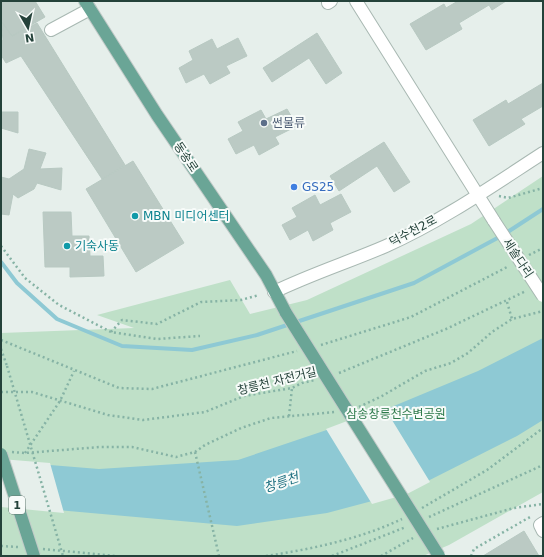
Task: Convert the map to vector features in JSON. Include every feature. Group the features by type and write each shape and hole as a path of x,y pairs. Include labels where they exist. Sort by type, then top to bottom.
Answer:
{"main road":[{"name":"동송로","path":"87,5 158,115 266,275 286,313 439,556"},
{"name":"1","path":"5,453 36,552"}],"street":[{"name":"세솔다리","path":"356,1 494,221 543,296"},
{"path":"51,30 87,5"},
{"name":"덕수천2로","path":"274,292 296,281 387,246 478,195 543,153"}],"path":[{"path":"496,196 508,198 543,188"},
{"path":"1,246 25,278 59,305 111,332 157,339 200,336"},
{"path":"522,259 543,248"},
{"path":"315,347 411,317 515,263"},
{"path":"336,374 369,362 507,302 529,289"},
{"path":"111,332 122,320 157,324 201,302 241,300 259,295"},
{"path":"507,302 512,319"},
{"path":"1,340 74,371 119,388 152,389 300,350"},
{"path":"1,349 63,556"},
{"path":"24,453 60,401 74,371"},
{"name":"창릉천 자전거길","path":"1,392 32,392 108,415 143,420 204,412 244,396 292,388 302,383 317,380"},
{"path":"289,416 292,388"},
{"path":"5,453 100,448"},
{"path":"196,452 219,556"},
{"path":"422,520 543,465"},
{"path":"435,530 514,508 543,504"},
{"path":"471,556 474,549 540,523"},
{"path":"332,556 409,526"},
{"path":"381,556 415,537"},
{"path":"1,546 24,548"},
{"path":"36,552 116,556"}],"green space":[{"name":"삼송창릉천수변공원","path":"543,176 543,492 449,545 423,556 1,556 1,333 134,328 97,315 230,280 250,314 307,300 471,224"}],"water":[{"name":"창릉천","path":"543,338 543,420 517,436 406,492 327,513 237,526 1,505 1,461 99,469 238,460 377,413 478,371"}],"pier":[{"path":"384,407 430,482 407,494 372,504 326,429"},
{"path":"1,459 50,463 64,513 1,507"}],"building":[{"path":"1,1 35,1 45,17 12,36 1,21"},
{"path":"458,1 506,1 492,10 489,5 459,23 462,29 426,50 410,24 444,4 446,8"},
{"path":"1,21 12,36 37,23 125,165 102,179 21,56 6,63 1,55 1,41 3,40"},
{"path":"317,33 342,73 326,84 309,58 272,82 263,68"},
{"path":"238,38 247,56 226,66 230,73 210,84 204,74 186,83 179,68 193,60 189,51 212,39 217,49"},
{"path":"543,83 543,106 521,119 525,124 489,146 473,120 506,100 508,104"},
{"path":"287,109 297,126 275,137 279,144 259,155 254,145 236,154 228,139 243,131 238,122 261,110 266,119"},
{"path":"1,112 18,112 18,133 1,128"},
{"path":"384,142 410,182 394,192 377,166 339,191 330,176"},
{"path":"29,149 46,153 40,169 62,168 61,190 37,183 34,189 18,198 13,194 9,215 1,214 1,177 9,179 24,169"},
{"name":"MBN 미디어센터","path":"133,161 184,243 136,272 86,189"},
{"path":"341,194 351,212 330,223 333,230 313,241 308,230 290,240 282,225 297,217 292,208 315,195 320,205"},
{"name":"기숙사동","path":"43,212 71,212 72,236 89,236 90,256 103,256 104,276 70,277 70,267 45,267"},
{"path":"524,531 539,556 483,556"}],"waterway":[{"path":"1,262 17,283 57,319 122,346 192,350 257,335 414,283 503,235 543,209"}],"place":[{"name":"썬물류","path":"264,123"},
{"name":"GS25","path":"294,187"},
{"name":"MBN 미디어센터","path":"135,216"},
{"name":"기숙사동","path":"67,246"}]}
